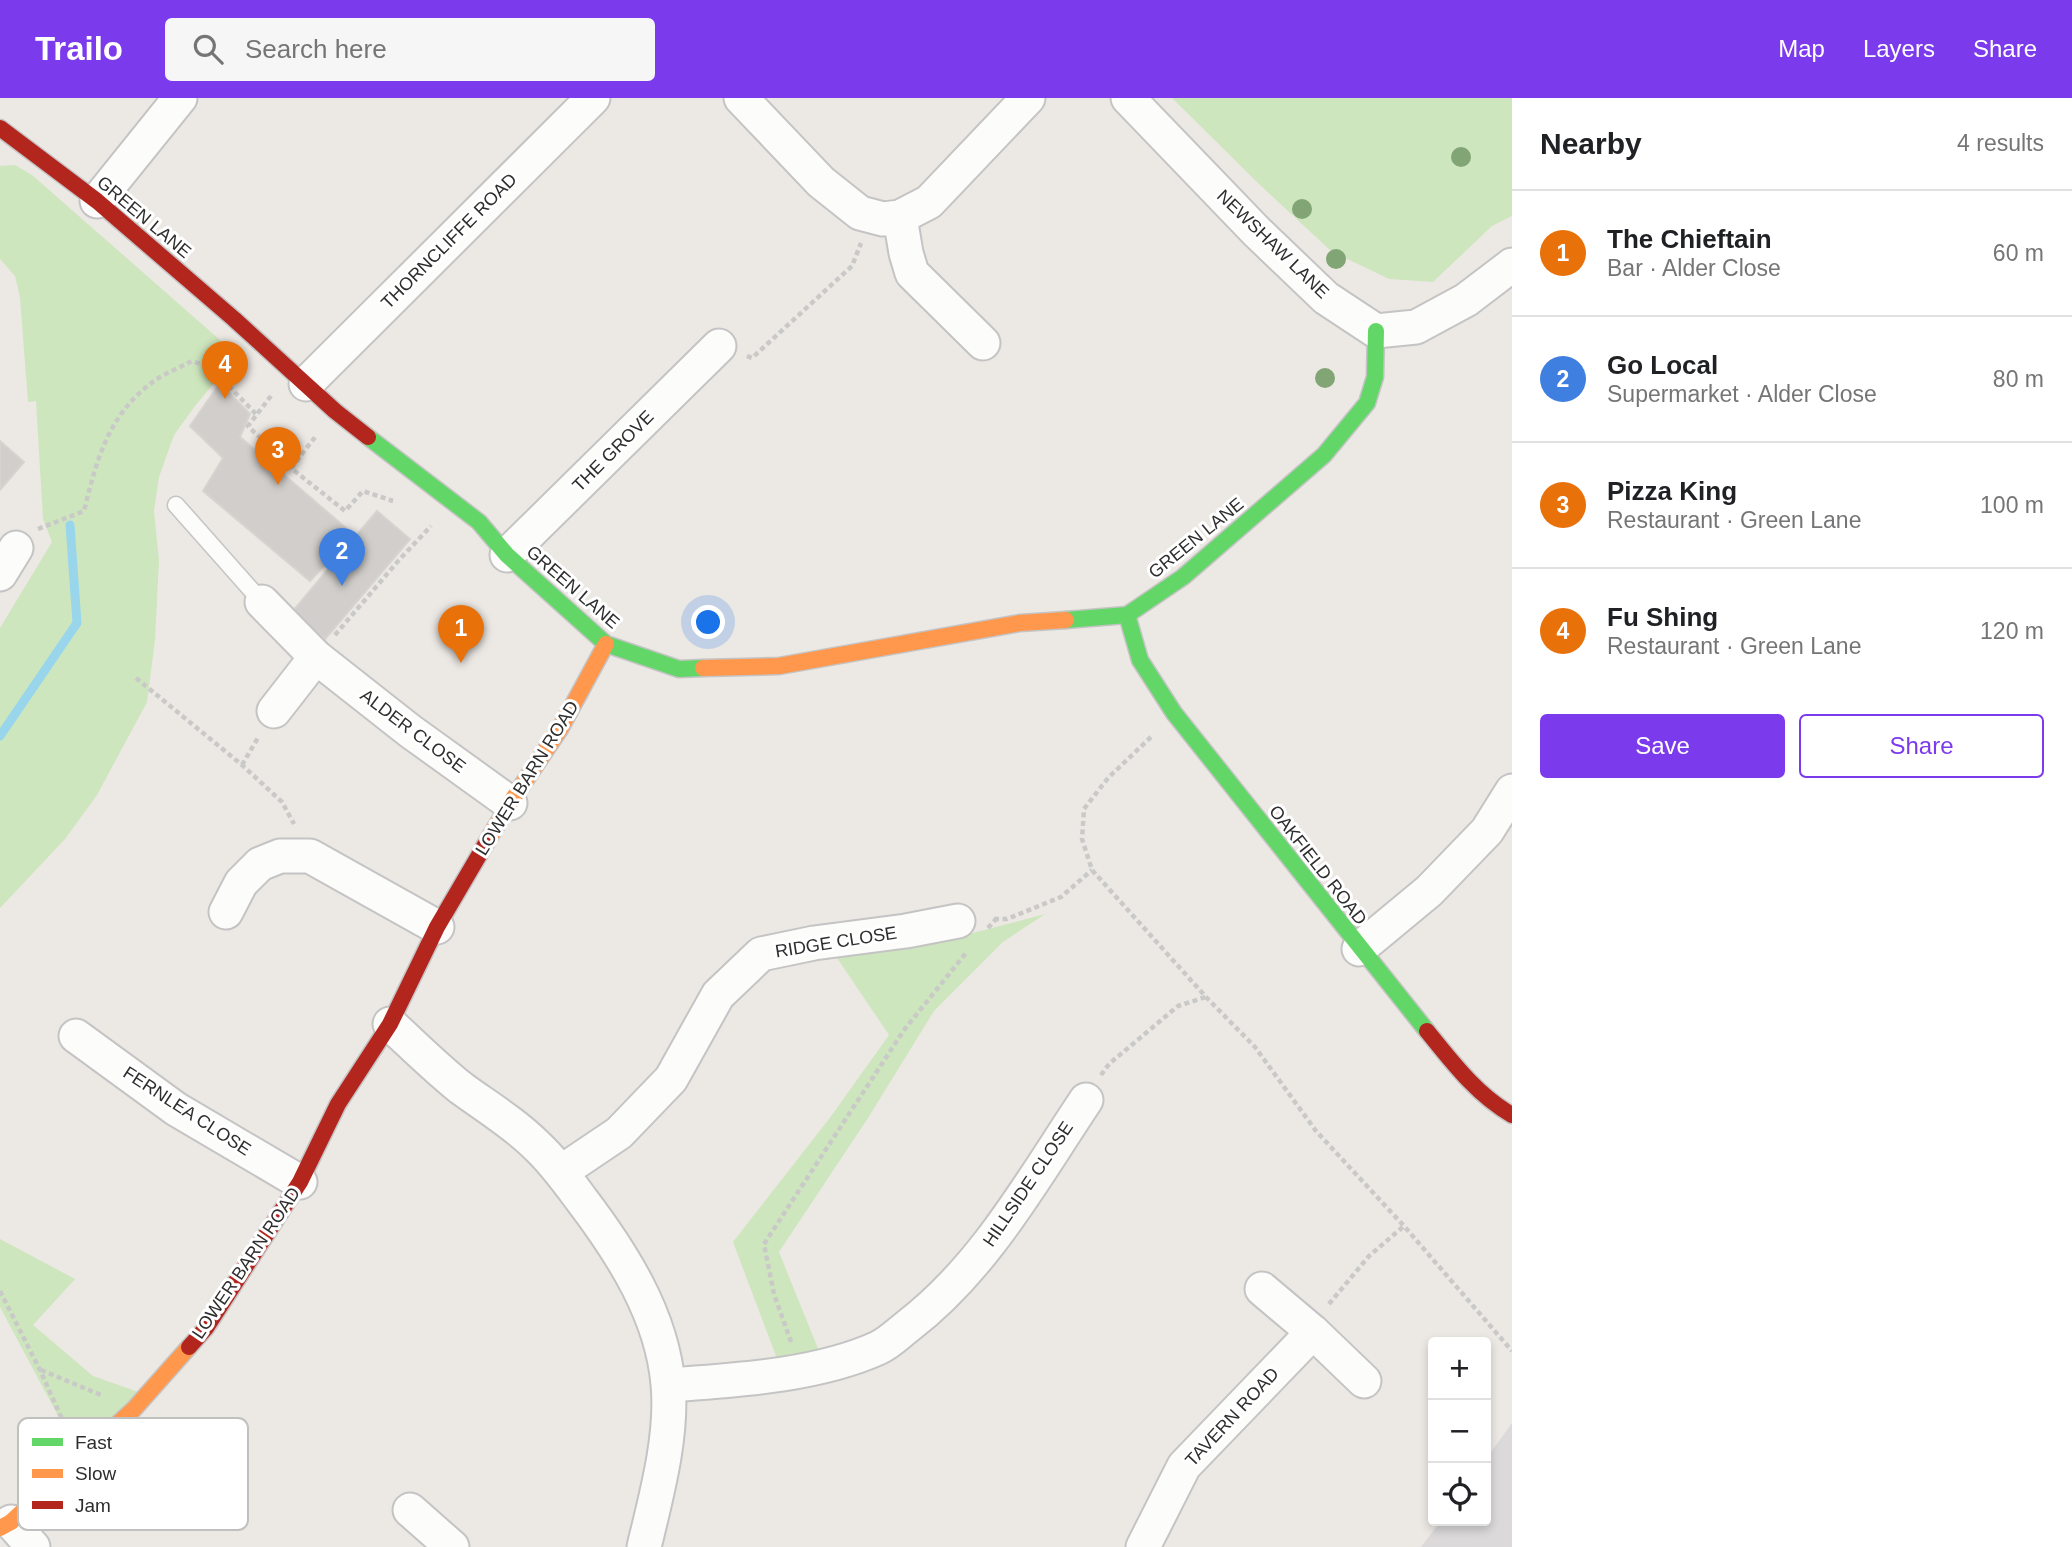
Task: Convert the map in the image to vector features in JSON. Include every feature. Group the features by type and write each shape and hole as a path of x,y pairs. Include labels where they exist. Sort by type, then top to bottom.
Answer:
{"street":[{"path":"97,201 180,98"},
{"name":"THORNCLIFFE ROAD","path":"306,384 593,98"},
{"path":"741,98 821,183 860,213 886,216 929,202 1028,98"},
{"name":"NEWSHAW LANE","path":"1128,98 1257,232 1326,298 1376,331"},
{"name":"GREEN LANE","path":"0,128 97,201 335,411 479,522 507,555 607,644 679,669 779,666 1020,623 1127,615 1183,577 1324,455 1367,403 1375,377 1376,331"},
{"path":"886,216 906,253 912,273 983,343"},
{"path":"1376,331 1416,327 1466,300 1512,265"},
{"name":"THE GROVE","path":"507,555 719,346"},
{"name":"ALDER CLOSE","path":"262,602 316,657 410,731 510,803"},
{"name":"OAKFIELD ROAD","path":"1127,615 1140,660 1174,713 1359,949 1451,1061 1491,1103 1512,1115"},
{"name":"LOWER BARN ROAD","path":"124,1418 206,1328 300,1182 338,1104 390,1024 436,927 510,803 560,729 607,644"},
{"path":"274,711 316,657"},
{"path":"1359,949 1429,891 1487,831 1512,792"},
{"path":"226,912 241,883 260,864 280,856 310,856 436,927"},
{"name":"RIDGE CLOSE","path":"561,1172 619,1133 671,1079 718,995 761,954 814,943 906,931 972,932"},
{"path":"390,1024 460,1087 519,1129 561,1172 614,1243 648,1306 668,1385 667,1426 659,1485 644,1547"},
{"name":"FERNLEA CLOSE","path":"76,1036 176,1109 300,1182"},
{"name":"HILLSIDE CLOSE","path":"668,1385 825,1366 881,1347 932,1308 994,1238 1086,1100"},
{"path":"1262,1289 1313,1332 1364,1381"},
{"name":"TAVERN ROAD","path":"1143,1547 1184,1466 1313,1332"},
{"path":"410,1510 452,1547"},
{"name":"LOWER BARN ROAD","path":"5,1525 18,1513"},
{"path":"5,1525 33,1547"}],"lane":[{"path":"176,505 262,602"}],"path":[{"path":"719,346 752,358 852,266 886,216"},
{"path":"8,561 30,533 84,511 93,473 106,438 124,409 157,379 192,362 211,368 256,414"},
{"path":"272,395 248,426 291,468 345,511 363,491 402,504"},
{"path":"316,657 399,560 455,503"},
{"path":"136,678 242,765 282,802 310,856"},
{"path":"1174,713 1108,778 1084,809 1082,839 1093,870 1206,997 1255,1047 1316,1131 1404,1226 1512,1351"},
{"path":"801,1370 774,1294 764,1244 904,1030 972,932 996,919 1007,919 1061,897 1093,870"},
{"path":"972,932 996,919"},
{"path":"1086,1100 1109,1064 1178,1006 1206,997"},
{"path":"1313,1332 1335,1296 1369,1256 1404,1226"},
{"path":"0,1291 62,1418"},
{"path":"40,1370 134,1409"}],"shaded area":[{"path":"1512,1423 1512,1547 1421,1547 1437,1526 1491,1526 1491,1452"}],"green space":[{"path":"1172,98 1512,98 1512,216 1492,226 1433,282 1389,279 1331,251"},
{"path":"15,165 32,175 237,355 174,435 159,477 154,511 159,561 155,640 147,702 97,795 65,839 0,908 0,628 52,542 43,519 36,401 28,402 20,297 15,276 0,259 0,166"},
{"path":"1045,914 1003,942 934,1011 868,1118 779,1252 825,1366 782,1372 733,1242 829,1119 889,1035 835,955 973,933"},
{"path":"0,1239 75,1279 33,1325 93,1376 147,1395 122,1418 59,1418 0,1307"}],"building":[{"path":"220,383 250,414 240,437 353,534 310,581 203,491 223,458 190,426"},
{"path":"0,441 24,462 0,490"},
{"path":"377,511 410,539 325,639 292,612"}],"waterway":[{"path":"0,736 77,623 70,525"}],"traffic: fast":[{"path":"1066,620 1127,615 1183,577 1324,455 1367,403 1375,377 1376,331"},
{"path":"368,437 479,522 507,555 606,644 679,669 703,668"},
{"path":"1127,615 1140,660 1174,713 1427,1031"}],"traffic: slow":[{"path":"703,668 779,666 1020,623 1066,620"},
{"path":"485,845 560,729 606,644"},
{"path":"124,1418 189,1347"},
{"path":"0,1528 18,1516"}],"traffic: jam":[{"path":"0,128 97,201 368,437"},
{"path":"189,1347 206,1328 300,1182 338,1104 390,1024 437,927 485,845"},
{"path":"1427,1031 1476,1088 1512,1115"}],"place":[{"name":"Fu Shing","path":"225,399"},
{"name":"Pizza King","path":"278,485"},
{"name":"Go Local","path":"342,586"},
{"name":"The Chieftain","path":"461,663"}]}
